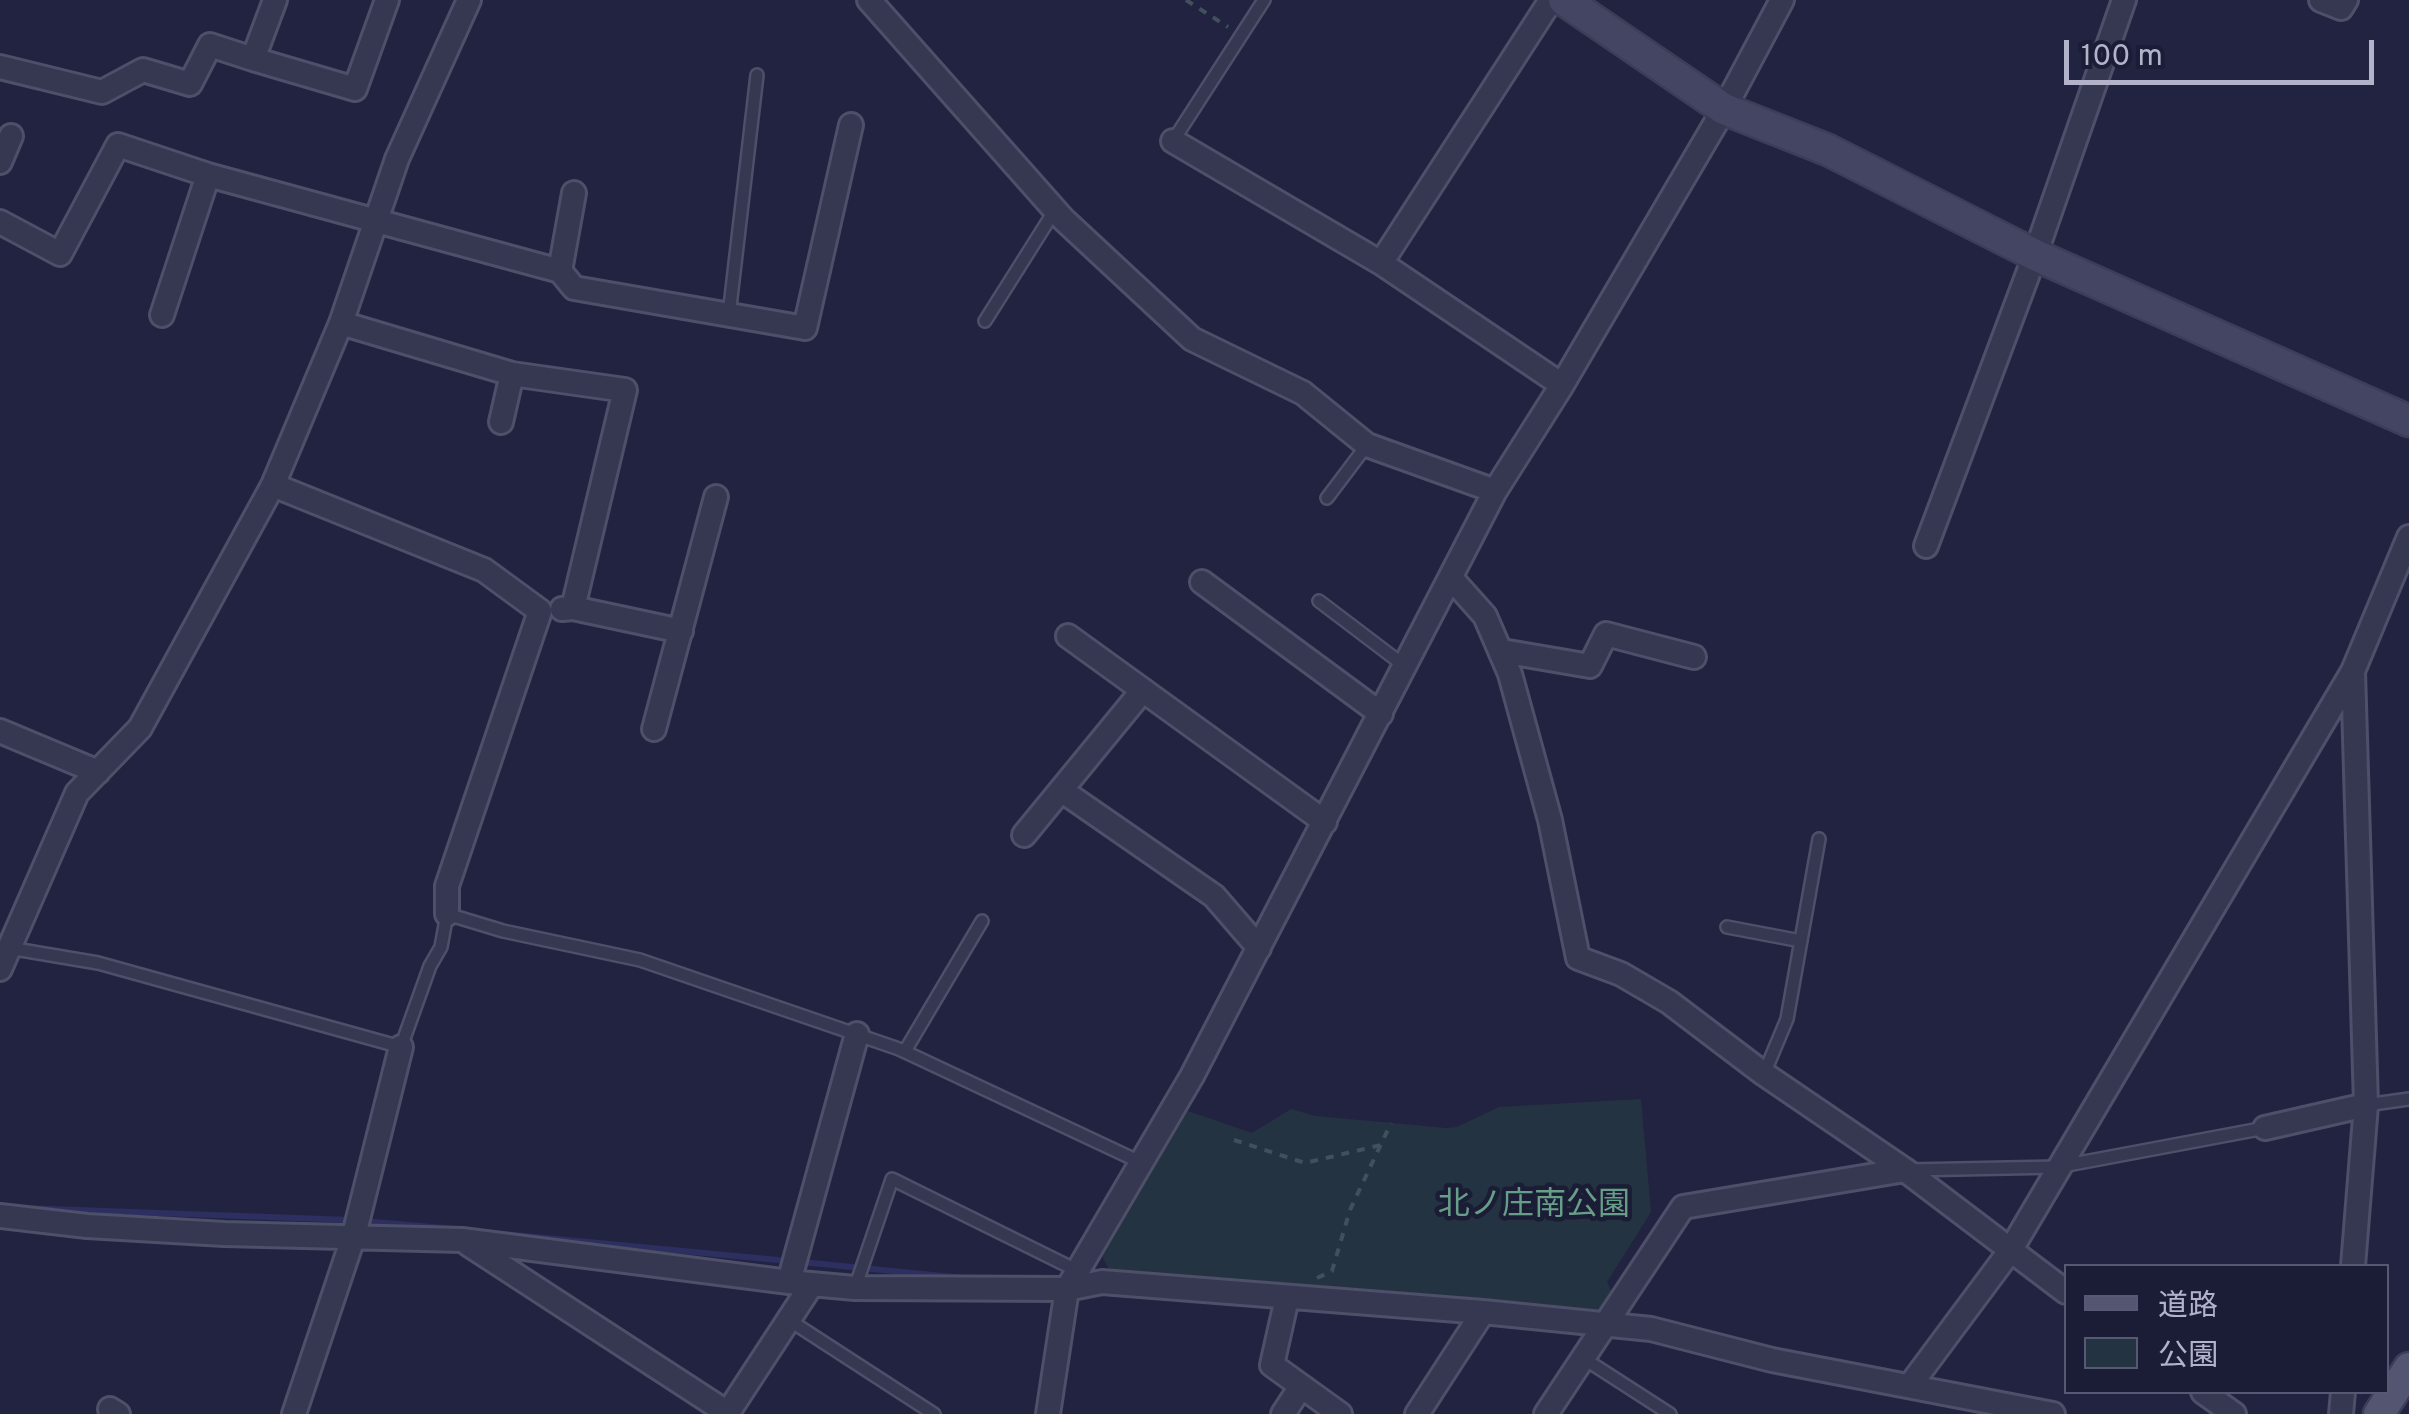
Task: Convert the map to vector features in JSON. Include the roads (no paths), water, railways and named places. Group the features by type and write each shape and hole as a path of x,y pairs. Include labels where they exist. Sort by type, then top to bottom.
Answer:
{"main road":[{"path":"2379,1414 2409,1368"}],"street":[{"path":"253,59 275,0"},
{"path":"0,67 102,92 143,70 190,84 210,45 355,89 387,0"},
{"path":"4,958 77,793 140,728 273,485 341,323 397,159 469,0"},
{"path":"869,0 1055,210 1192,339 1303,393 1366,445 1495,491"},
{"path":"1381,263 1551,0"},
{"path":"1564,0 1724,109 1828,150 2034,255 2409,421"},
{"path":"1053,1412 1073,1281 1259,948 1495,491 1724,109 1782,0"},
{"path":"1926,546 2124,0"},
{"path":"2321,0 2341,8 2346,0"},
{"path":"0,222 60,254 118,146 208,175 560,271 574,288 806,328 851,125"},
{"path":"0,162 11,136"},
{"path":"1173,141 1381,263 1562,385"},
{"path":"162,315 208,175"},
{"path":"560,271 574,193"},
{"path":"341,323 512,374 625,390 573,608"},
{"path":"501,422 512,374"},
{"path":"273,485 484,570 540,611 573,608 680,631"},
{"path":"654,729 716,497"},
{"path":"1912,1384 2010,1250 2354,671 2409,537"},
{"path":"1452,579 1485,616 1502,651 1550,820 1578,958 1620,974 1669,1002 1764,1074 1905,1170 2064,1290"},
{"path":"1202,582 1381,714"},
{"path":"447,914 448,886 540,611"},
{"path":"1502,651 1590,666 1606,634 1694,657"},
{"path":"1068,636 1325,822"},
{"path":"2353,1264 2366,1106 2354,671"},
{"path":"1024,835 1143,690"},
{"path":"0,731 98,772"},
{"path":"1061,790 1214,896 1259,948"},
{"path":"462,1240 728,1414 788,1320 801,1284 857,1034"},
{"path":"294,1414 354,1236 401,1047"},
{"path":"2265,1128 2366,1106"},
{"path":"1546,1414 1683,1207 1905,1170"},
{"path":"0,1216 224,1234 462,1240 855,1288 1102,1282 1483,1312 1651,1329 1772,1360 1912,1384 1961,1405 2053,1414"},
{"path":"1287,1298 1272,1365 1340,1414"},
{"path":"1417,1414 1483,1312"},
{"path":"1283,1414 1300,1388"},
{"path":"2207,1394 2234,1414"}],"lane":[{"path":"1173,141 1264,0"},
{"path":"729,315 756,75"},
{"path":"984,321 1055,210"},
{"path":"1326,498 1366,445"},
{"path":"1320,601 1406,666"},
{"path":"1764,1074 1786,1019 1819,839"},
{"path":"4,958 98,963 401,1047 430,966 441,947 447,914 503,931 640,960 857,1034 905,1052 1142,1163"},
{"path":"905,1052 982,921"},
{"path":"1727,927 1801,940"},
{"path":"2366,1106 2409,1099"},
{"path":"1905,1170 2056,1168 2265,1128"},
{"path":"855,1288 892,1180 1073,1281"},
{"path":"788,1320 934,1414"},
{"path":"1582,1358 1670,1414"}],"waterway":[{"path":"23,1208 350,1220"},
{"path":"363,1221 455,1229"},
{"path":"482,1232 789,1261"},
{"path":"801,1262 963,1278"}],"park label":[{"name":"北ノ庄南公園","path":"1534,1208"}]}
